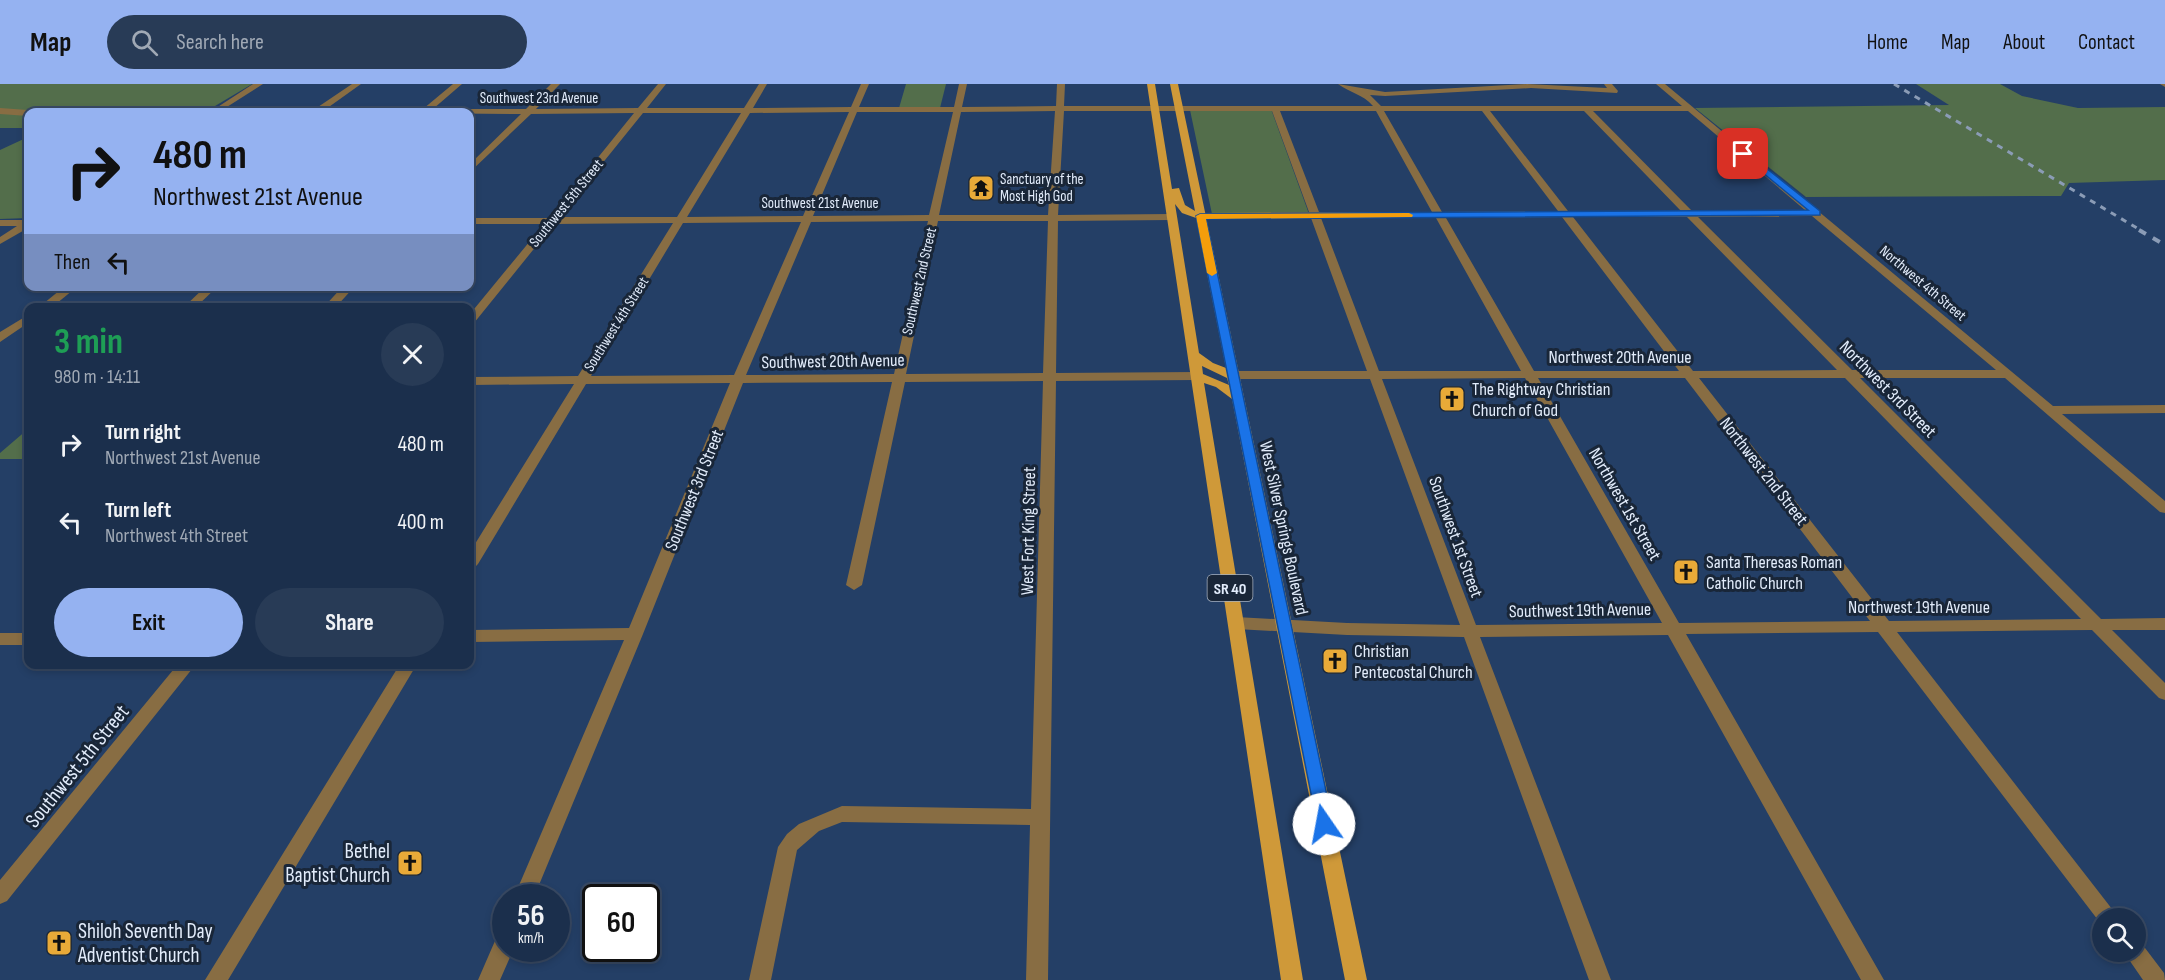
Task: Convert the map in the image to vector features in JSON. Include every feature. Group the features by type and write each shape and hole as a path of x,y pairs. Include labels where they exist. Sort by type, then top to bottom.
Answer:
{"main road":[{"name":"SR 40","path":"1151,84 1292,980"},
{"name":"West Silver Springs Boulevard","path":"1174,84 1356,980"},
{"path":"1163,166 1173,171 1179,207 1187,214 1200,216"},
{"path":"1172,217 1182,219 1196,229 1201,260 1210,262"},
{"path":"1193,354 1209,366 1232,375"},
{"path":"1197,376 1221,384 1237,397"}],"street":[{"path":"220,108 259,84"},
{"path":"323,108 357,84"},
{"path":"429,108 458,84"},
{"path":"474,165 556,84"},
{"name":"Southwest 5th Street","path":"474,316 662,84"},
{"name":"Southwest 4th Street","path":"474,557 764,84"},
{"name":"Southwest 3rd Street","path":"529,884 635,634 738,380 865,84"},
{"name":"Southwest 2nd Street","path":"854,585 963,84"},
{"name":"West Fort King Street","path":"1037,980 1053,218 1061,84"},
{"path":"1342,84 1362,92 1385,94"},
{"path":"1362,92 1377,106 1385,94 1394,88 1490,90 1531,86 1614,91 1608,84"},
{"name":"Northwest 4th Street","path":"1660,84 2008,374 2165,509"},
{"name":"Southwest 23rd Avenue","path":"474,112 1377,106 1485,110 1689,109"},
{"name":"Northwest 1st Street","path":"1377,106 1873,980"},
{"name":"Southwest 1st Street","path":"1275,108 1600,980"},
{"name":"Northwest 2nd Street","path":"1485,110 2100,908"},
{"name":"Northwest 3rd Street","path":"1586,110 2165,694"},
{"path":"3,113 24,113"},
{"path":"1200,216 1816,213"},
{"name":"Southwest 21st Avenue","path":"474,221 1172,217"},
{"path":"0,223 24,224"},
{"path":"0,241 24,226"},
{"path":"50,303 66,291"},
{"path":"194,303 207,291"},
{"path":"333,303 345,291"},
{"path":"0,338 24,321"},
{"name":"Northwest 20th Avenue","path":"1232,375 2008,374"},
{"name":"Southwest 20th Avenue","path":"474,381 1197,376"},
{"path":"2050,410 2165,409"},
{"name":"Southwest 19th Avenue","path":"1236,623 1347,629 1470,631 1673,628"},
{"name":"Northwest 19th Avenue","path":"1673,628 2165,624"},
{"path":"474,636 635,634"},
{"path":"0,639 24,639"},
{"name":"Southwest 5th Street","path":"0,895 184,669"},
{"path":"216,980 406,669"},
{"path":"760,980 788,847 798,833 817,821 842,814 1041,817"},
{"path":"489,980 497,962"},
{"path":"2142,962 2156,980"}],"green space":[{"path":"0,84 252,84 212,108 24,108 24,128 0,128"},
{"path":"906,84 946,84 940,108 899,108"},
{"path":"1916,84 2000,84 2022,96 2078,108 2165,107 2165,180 2069,183 2061,196 1806,197 1695,108 1949,105"},
{"path":"1271,109 1309,214 1212,214 1190,110"},
{"path":"24,139 24,218 0,219 0,150"},
{"path":"24,432 24,459 0,459 0,453"}],"railway":[{"path":"1894,84 2142,231"},
{"path":"2139,230 2165,245"}],"slow traffic":[{"path":"1212,273 1200,216 1409,215"}],"place":[{"name":"Sanctuary of the Most High God","path":"981,188"},
{"name":"The Rightway Christian Church of God","path":"1452,399"},
{"name":"Santa Theresas Roman Catholic Church","path":"1686,572"},
{"name":"Christian Pentecostal Church","path":"1335,661"},
{"name":"Bethel Baptist Church","path":"410,863"},
{"name":"Shiloh Seventh Day Adventist Church","path":"59,943"}],"route":[{"path":"1324,824 1200,216 1816,213 1743,154"}]}
